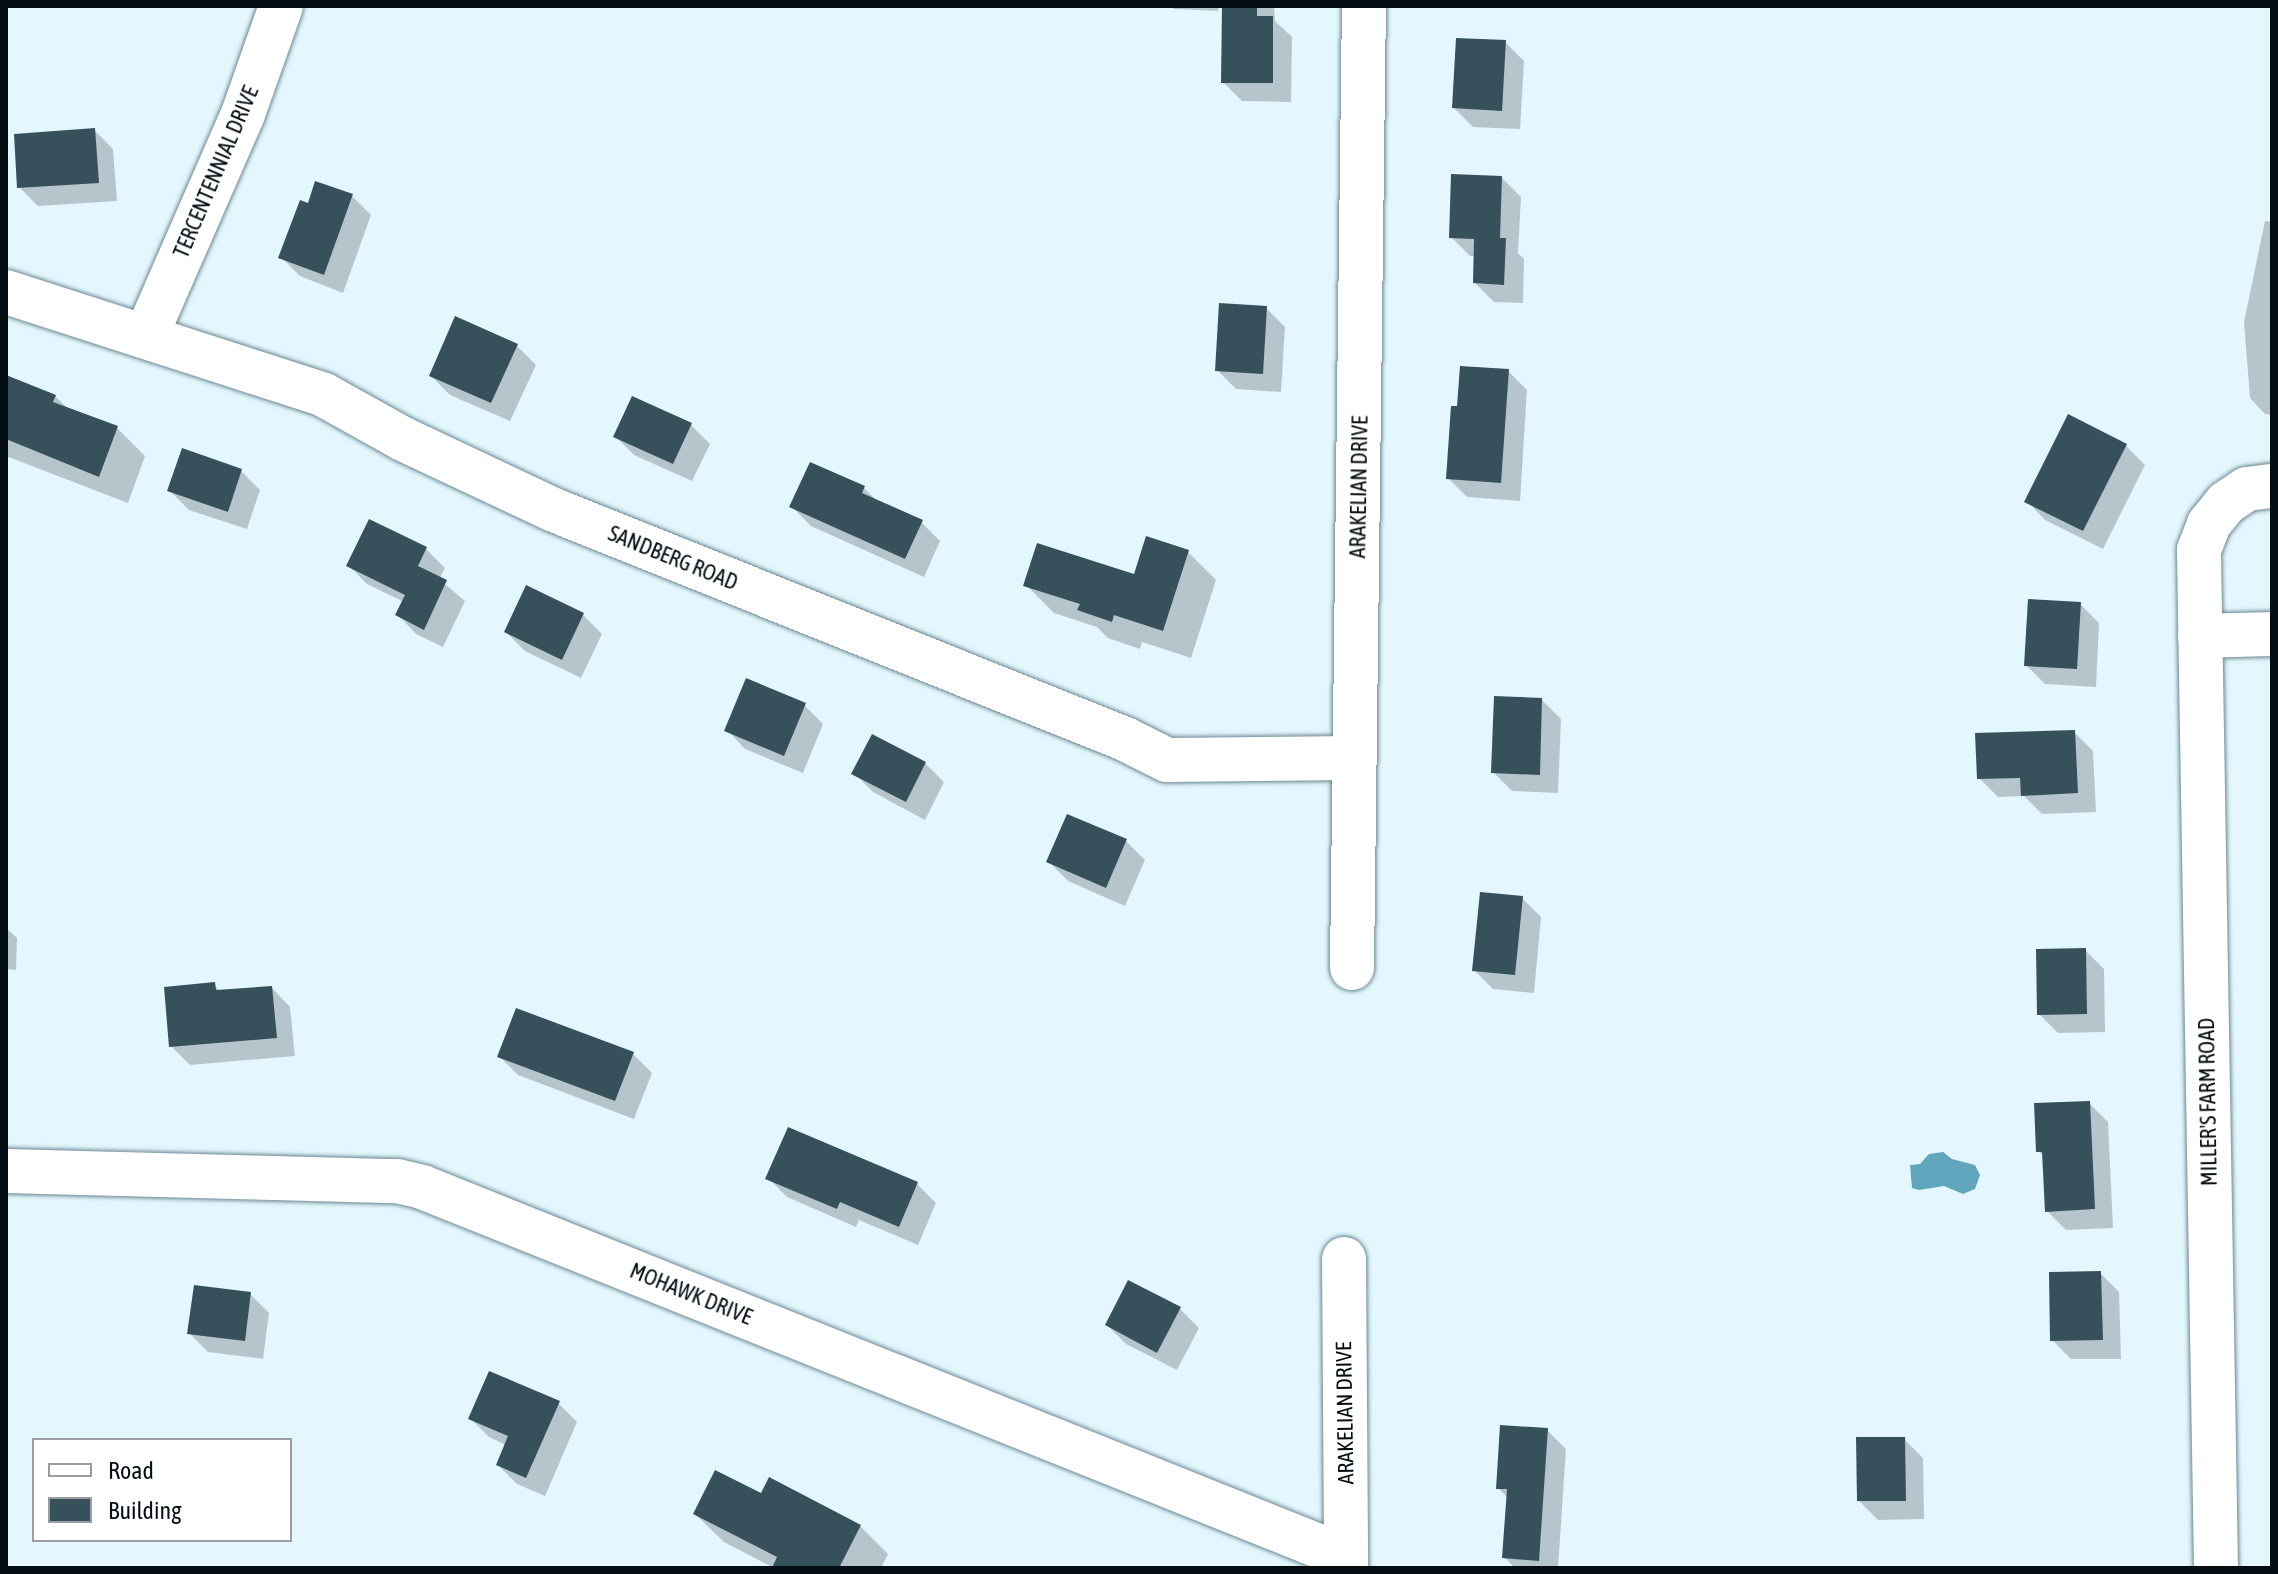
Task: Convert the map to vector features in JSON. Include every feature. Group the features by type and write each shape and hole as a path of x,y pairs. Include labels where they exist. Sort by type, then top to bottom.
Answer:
{"street":[{"name":"TERCENTENNIAL DRIVE","path":"146,336 243,114 281,6"},
{"name":"ARAKELIAN DRIVE","path":"1352,968 1364,6"},
{"name":"SANDBERG ROAD","path":"6,292 324,395 403,439 554,510 1110,733 1167,760 1353,758"},
{"name":"MILLER'S FARM ROAD","path":"2216,1568 2199,550 2209,524 2226,503 2247,489 2272,486"},
{"path":"2200,636 2272,634"},
{"name":"MOHAWK DRIVE","path":"6,1171 397,1181 422,1187 1346,1562"},
{"name":"ARAKELIAN DRIVE","path":"1344,1259 1346,1562"}],"water":[{"path":"1943,1152 1952,1159 1975,1165 1980,1175 1975,1189 1963,1194 1944,1186 1919,1190 1912,1188 1910,1165 1920,1164 1929,1154"}],"building":[{"path":"1222,6 1257,6 1257,16 1273,16 1273,83 1221,83"},
{"path":"1456,38 1506,40 1502,111 1452,108"},
{"path":"95,128 99,183 17,188 14,134"},
{"path":"1451,174 1502,176 1500,238 1506,238 1504,285 1473,283 1474,239 1449,238"},
{"path":"315,181 353,194 324,275 278,258 300,200 308,203"},
{"path":"1219,303 1267,306 1263,374 1215,371"},
{"path":"455,316 518,344 491,403 429,376"},
{"path":"1460,366 1509,369 1501,483 1446,479 1451,406 1457,406"},
{"path":"6,375 56,395 53,402 118,426 99,477 6,439"},
{"path":"632,396 692,423 673,464 613,437"},
{"path":"2068,414 2127,444 2083,531 2024,502"},
{"path":"182,448 242,469 228,512 167,491"},
{"path":"810,462 865,486 862,493 923,520 905,559 789,507"},
{"path":"369,519 427,547 418,566 447,580 424,630 395,615 405,595 346,566"},
{"path":"1146,536 1189,550 1163,631 1114,615 1112,622 1077,610 1080,604 1023,586 1037,543 1134,574"},
{"path":"526,585 584,613 562,660 504,632"},
{"path":"2028,599 2081,602 2077,669 2024,666"},
{"path":"746,678 806,703 784,756 724,731"},
{"path":"1494,696 1542,698 1540,775 1491,773"},
{"path":"2075,730 2078,793 2021,796 2020,778 1977,779 1975,733"},
{"path":"872,734 926,762 906,802 851,774"},
{"path":"1067,814 1127,839 1106,888 1046,862"},
{"path":"1480,892 1523,896 1515,975 1472,971"},
{"path":"2086,948 2087,1014 2037,1015 2036,949"},
{"path":"215,982 216,990 272,986 277,1038 169,1047 164,987"},
{"path":"516,1008 634,1052 615,1101 497,1057"},
{"path":"2090,1101 2095,1209 2045,1212 2042,1152 2036,1152 2034,1103"},
{"path":"788,1127 918,1182 899,1227 840,1202 837,1209 765,1179"},
{"path":"2101,1271 2103,1340 2050,1341 2049,1272"},
{"path":"1128,1280 1181,1307 1157,1353 1105,1325"},
{"path":"194,1285 251,1292 245,1341 187,1334"},
{"path":"489,1371 560,1401 526,1478 496,1465 508,1436 468,1419"},
{"path":"1500,1425 1548,1428 1539,1561 1502,1558 1507,1489 1496,1489"},
{"path":"1856,1437 1905,1437 1906,1501 1857,1501"},
{"path":"715,1470 761,1493 769,1477 861,1525 839,1568 772,1568 777,1557 693,1514"}]}
